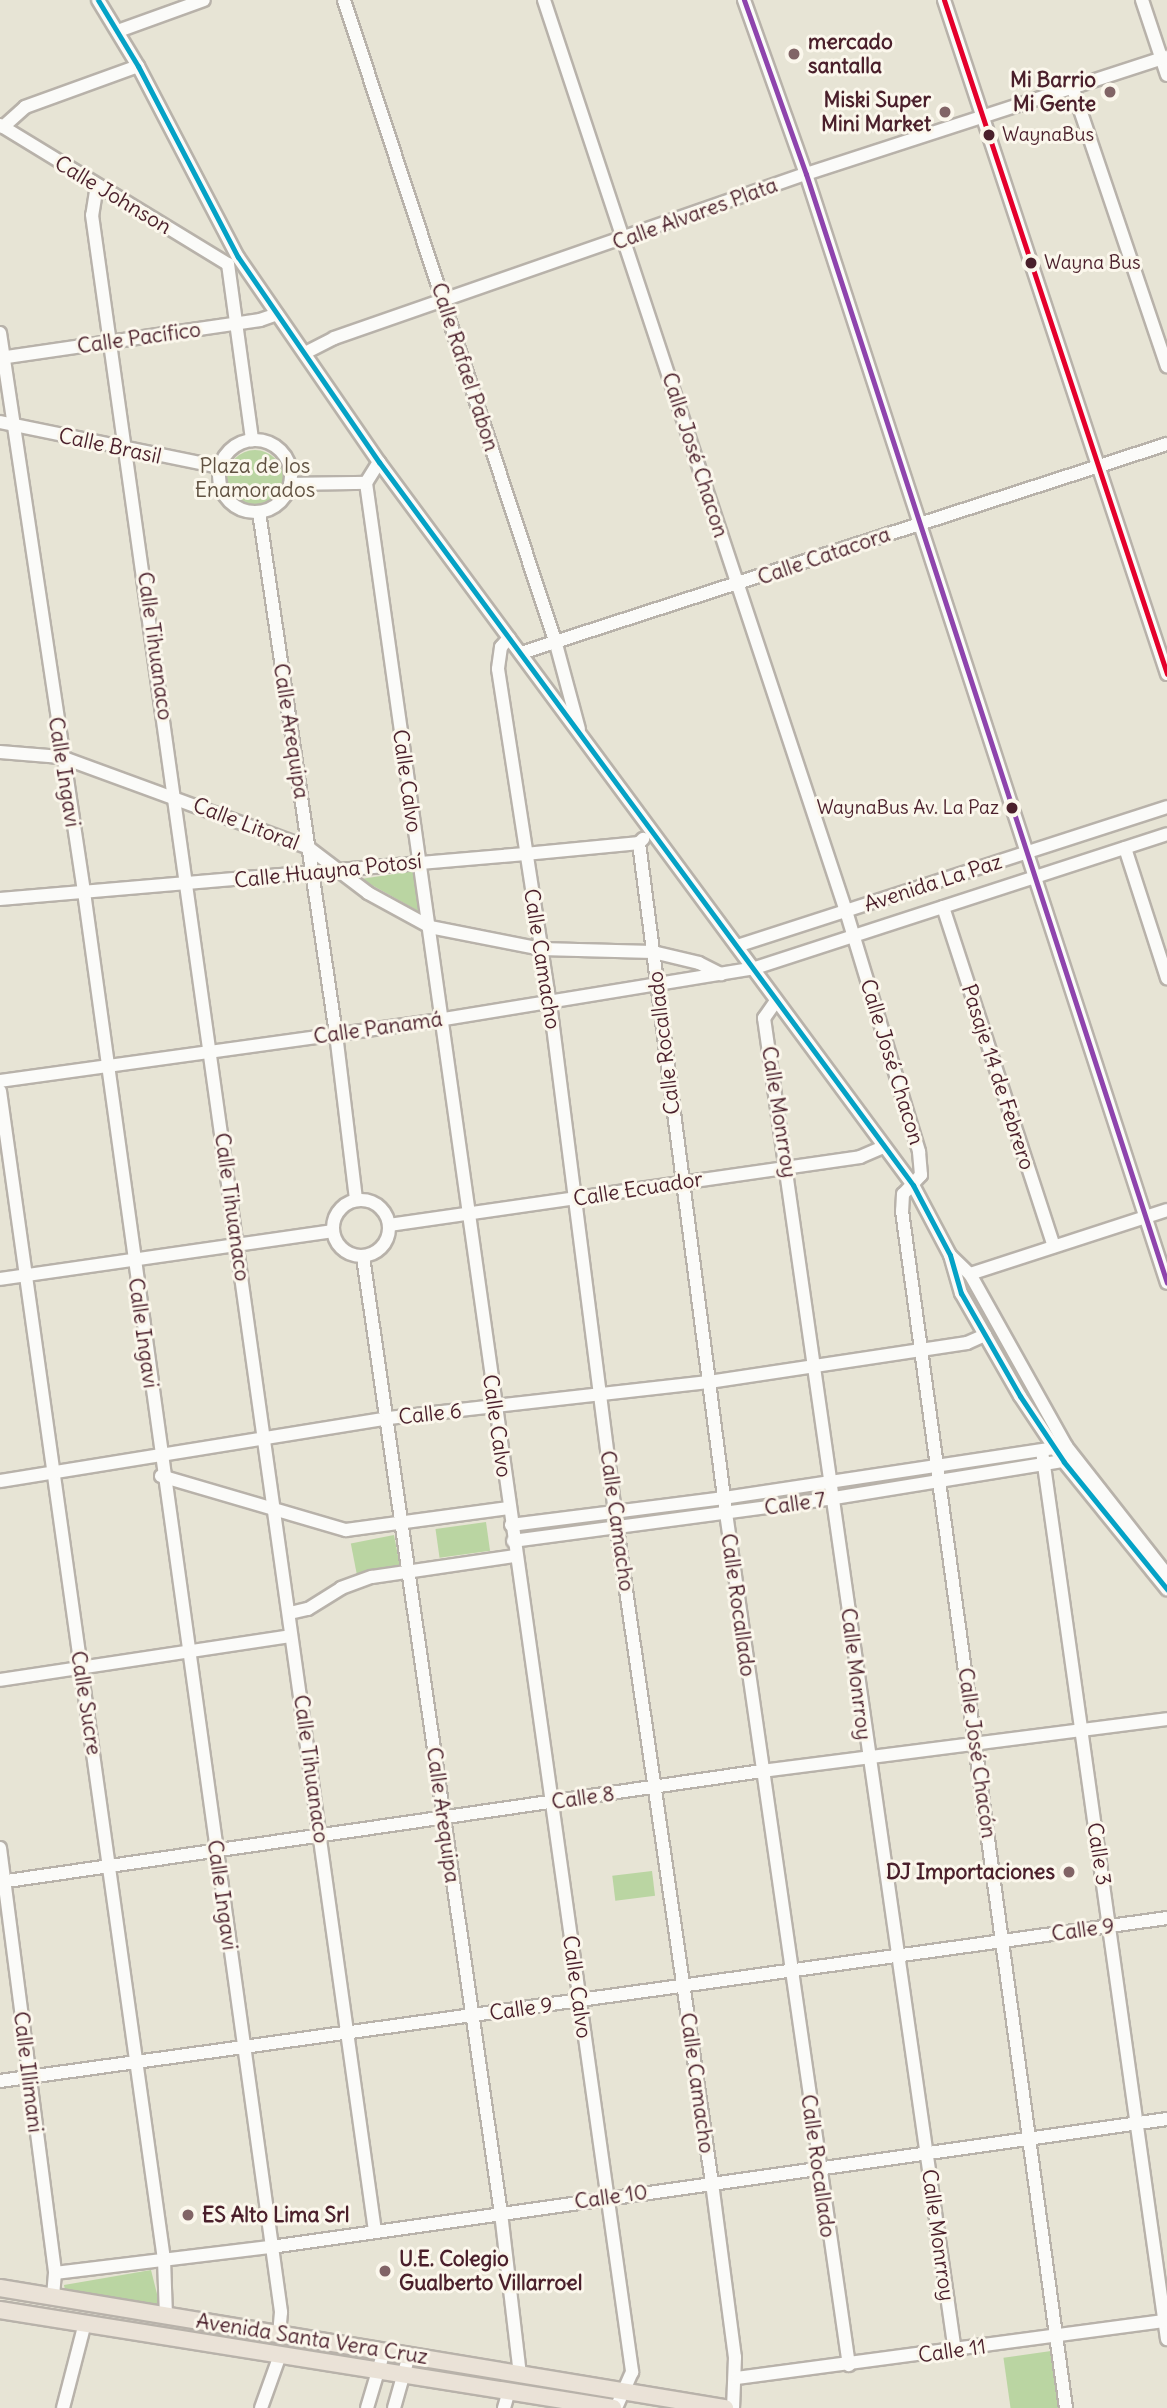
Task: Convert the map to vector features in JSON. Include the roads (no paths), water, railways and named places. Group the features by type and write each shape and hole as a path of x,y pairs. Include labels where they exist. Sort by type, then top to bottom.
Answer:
{"main road":[{"name":"Avenida Santa Vera Cruz","path":"0,2288 725,2408"},
{"name":"Avenida Santa Vera Cruz","path":"0,2310 614,2408"}],"street":[{"path":"98,0 138,66 233,261 305,353 379,462 649,830 740,946 776,1001 913,1185 950,1255 970,1274 1054,1449"},
{"path":"118,31 204,0"},
{"name":"Calle Rafael Pabon","path":"344,0 556,644 581,736"},
{"name":"Calle José Chacon","path":"544,0 846,911 919,1152 921,1175 913,1185"},
{"path":"744,0 806,174 918,524 1029,852 1167,1283"},
{"path":"944,0 985,117 1167,674"},
{"path":"1142,0 1164,58 1167,75"},
{"name":"Calle Alvares Plata","path":"305,353 334,338 625,240 806,174 1164,58"},
{"path":"2,126 25,107 138,66"},
{"path":"1072,86 1167,366"},
{"name":"Calle Johnson","path":"2,126 97,185 233,261"},
{"name":"Calle Tihuanaco","path":"97,185 92,215 176,797 290,1613 291,1636 350,2032 375,2230"},
{"path":"233,261 237,324 252,440"},
{"name":"Calle Pacífico","path":"2,358 237,324 276,314"},
{"name":"Calle Ingavi","path":"0,333 6,423 84,892 159,1455 281,2312 279,2334"},
{"name":"Calle Brasil","path":"6,423 127,451 220,467"},
{"path":"252,440 274,445 284,456 290,484 279,503 259,512 242,509 228,499 220,484 220,467 232,448 252,440"},
{"name":"Calle Catacora","path":"521,653 738,586 918,524 1167,444"},
{"path":"290,484 366,483 379,462"},
{"name":"Calle Calvo","path":"366,483 418,862 444,1019 515,1556 632,2372 614,2408"},
{"name":"Calle Arequipa","path":"259,512 336,1034 356,1200"},
{"name":"Calle Camacho","path":"509,638 501,647 498,669 550,1003 617,1528 657,1788 712,2183 737,2378 733,2408"},
{"name":"Calle Litoral","path":"0,752 61,757 309,848 368,893 430,927 541,948 653,952 699,962 721,974"},
{"name":"Avenida La Paz","path":"740,946 1167,807"},
{"path":"639,843 649,830"},
{"name":"Avenida La Paz","path":"755,968 1167,834"},
{"name":"Calle Huayna Potosí","path":"0,899 188,885 639,843"},
{"name":"Calle Rocallado","path":"639,843 724,1499 817,2169 849,2365"},
{"path":"1125,848 1167,978"},
{"name":"Pasaje 14 de Febrero","path":"943,907 1054,1246"},
{"name":"Calle Panamá","path":"0,1081 444,1019 659,986 755,968"},
{"name":"Calle Monrroy","path":"776,1001 764,1018 789,1168 867,1757 955,2351"},
{"name":"Calle Sucre","path":"0,1091 80,1669 111,1866 164,2259 166,2315"},
{"name":"Calle Ecuador","path":"389,1225 789,1168 870,1155 884,1147"},
{"name":"Calle José Chacón","path":"913,1185 904,1194 902,1210 1066,2408"},
{"path":"356,1200 378,1205 389,1225 384,1245 363,1257 345,1252 333,1231 340,1209 356,1200"},
{"path":"970,1274 1167,1210"},
{"path":"0,1279 237,1247 333,1231"},
{"path":"950,1255 954,1280 1054,1449 1069,1460 1167,1575"},
{"name":"Calle Arequipa","path":"363,1257 501,2213 520,2374"},
{"name":"Calle 6","path":"0,1480 388,1418 709,1382 967,1343 985,1335"},
{"name":"Calle 3","path":"1054,1449 1045,1465 1167,2339"},
{"name":"Calle 7","path":"511,1525 724,1499 1054,1449"},
{"path":"1069,1460 1167,1589"},
{"name":"Calle 7","path":"513,1541 834,1498 1069,1460"},
{"path":"162,1475 346,1530 509,1508"},
{"path":"290,1613 308,1609 354,1581 515,1556"},
{"path":"0,1680 188,1654 291,1636"},
{"name":"Calle 8","path":"2,1882 762,1771 1167,1719"},
{"name":"Calle Illimani","path":"0,1848 27,2077 55,2273 53,2297"},
{"name":"Calle 9","path":"0,2081 1167,1918"},
{"name":"Calle 10","path":"55,2273 271,2247 375,2230 1167,2119"},
{"name":"Calle 11","path":"737,2378 1166,2322"},
{"path":"63,2408 85,2323"},
{"path":"367,2408 384,2351"},
{"path":"261,2408 280,2355"},
{"path":"394,2408 409,2355"},
{"path":"504,2408 509,2391"}],"place":[{"name":"mercado santalla","path":"794,54"},
{"name":"Mi Barrio Mi Gente","path":"1110,92"},
{"name":"Miski Super Mini Market","path":"945,112"},
{"name":"WaynaBus","path":"989,135"},
{"name":"Wayna Bus","path":"1031,263"},
{"name":"WaynaBus Av. La Paz","path":"1012,808"},
{"name":"DJ Importaciones","path":"1069,1872"},
{"name":"ES Alto Lima Srl","path":"188,2215"},
{"name":"U.E. Colegio Gualberto Villarroel","path":"385,2271"}],"park label":[{"name":"Plaza de los Enamorados","path":"255,478"}]}
